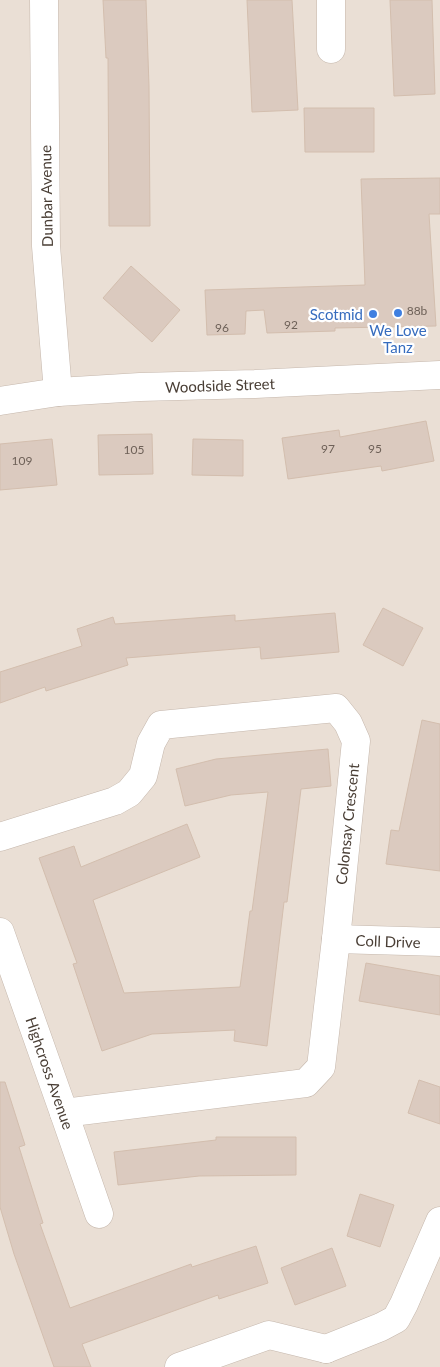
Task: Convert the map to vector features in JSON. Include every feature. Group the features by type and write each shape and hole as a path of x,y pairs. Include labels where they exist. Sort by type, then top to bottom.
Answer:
{"street":[{"name":"Dunbar Avenue","path":"44,0 46,246 58,392"},
{"path":"331,0 331,50"},
{"name":"Woodside Street","path":"0,400 58,392 140,387 254,384 440,375"},
{"name":"Colonsay Crescent","path":"0,837 115,801 128,793 143,776 151,743 162,725 336,708 348,723 356,741 321,1067 306,1083 64,1113"},
{"name":"Highcross Avenue","path":"0,932 99,1214"},
{"name":"Coll Drive","path":"336,939 440,942"},
{"path":"179,1367 269,1335 328,1358 396,1319 440,1220"}],"shaded area":[{"path":"0,0 440,0 440,1367 0,1367"}],"building":[{"path":"103,0 146,0 150,226 109,226 108,58 106,58"},
{"path":"247,0 292,0 298,110 252,112"},
{"path":"390,0 432,0 435,94 394,96"},
{"path":"304,108 374,108 374,152 305,152"},
{"path":"440,178 440,214 429,214 436,326 335,328 335,331 267,333 264,310 246,311 245,334 207,335 205,290 365,285 361,179"},
{"path":"131,266 180,310 152,342 103,298"},
{"path":"426,421 434,461 382,471 381,466 288,479 282,438 339,430 340,437"},
{"path":"152,434 153,474 99,475 98,435"},
{"path":"52,439 57,485 0,490 0,444"},
{"path":"193,439 243,440 243,476 192,475"},
{"path":"383,608 423,628 403,666 363,645"},
{"path":"335,613 339,652 261,659 260,647 126,658 128,665 46,691 45,687 0,703 0,672 82,646 77,629 113,617 115,624 235,615 235,621"},
{"path":"422,720 440,724 440,871 386,864 391,830 399,831"},
{"path":"328,749 331,786 301,789 287,902 284,902 267,1046 234,1041 235,1030 152,1034 102,1051 73,964 77,963 39,858 74,846 81,867 187,824 200,857 93,900 124,993 240,987 268,792 231,795 185,806 176,769 216,759"},
{"path":"366,963 440,976 440,1015 359,1001"},
{"path":"419,1080 440,1087 440,1124 408,1113"},
{"path":"0,1082 5,1082 25,1145 19,1147 43,1223 40,1224 70,1308 191,1264 192,1267 256,1246 268,1283 219,1299 218,1295 82,1344 91,1367 54,1367 14,1254 0,1207"},
{"path":"216,1137 296,1137 296,1175 199,1176 118,1185 114,1152 216,1140"},
{"path":"360,1194 394,1205 380,1247 347,1236"},
{"path":"332,1248 346,1286 295,1305 281,1268"}],"place":[{"name":"We Love Tanz","path":"398,313"},
{"name":"Scotmid","path":"373,314"}]}
